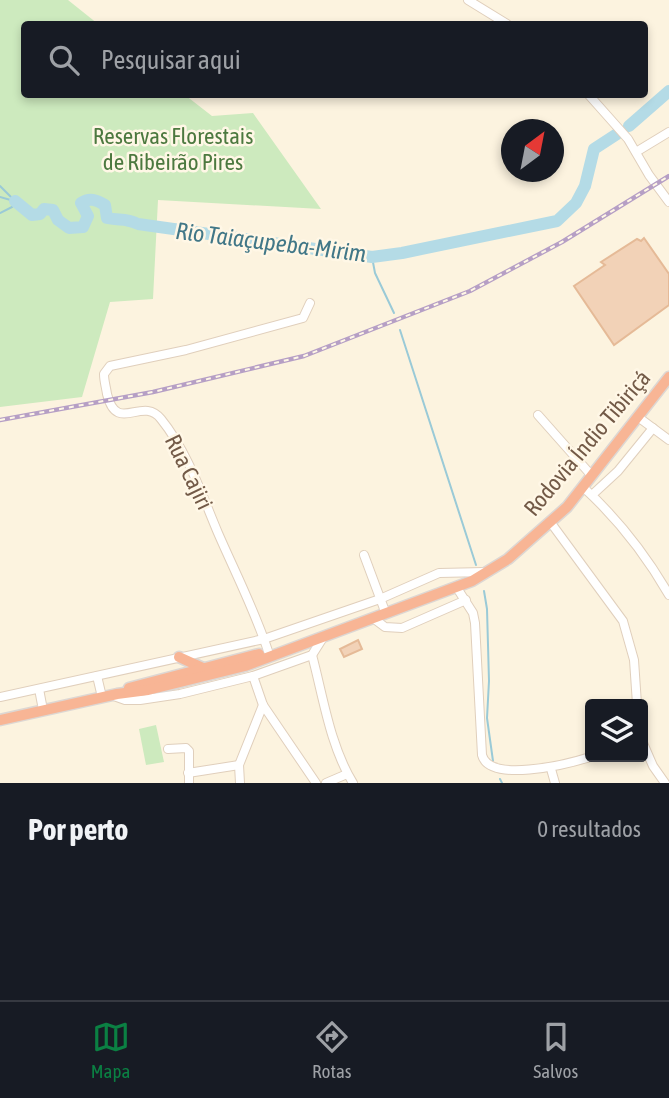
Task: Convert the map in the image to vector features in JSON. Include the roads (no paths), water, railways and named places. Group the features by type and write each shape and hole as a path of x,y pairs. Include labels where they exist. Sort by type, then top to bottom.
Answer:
{"highway":[{"name":"Rodovia Índio Tibiriçá","path":"0,720 110,695 148,690 232,669 295,649 457,587 488,572 508,559 587,491 592,476 669,377"},
{"name":"Rodovia Índio Tibiriçá","path":"110,695 268,651 290,637 311,641"},
{"path":"180,657 203,668"}],"street":[{"path":"468,0 502,21"},
{"path":"592,98 612,119 669,202"},
{"path":"636,152 669,132"},
{"name":"Rua Cajiri","path":"268,651 194,476 163,420 149,410 125,414 116,412 110,405 104,378 110,366 186,350 303,318 310,303"},
{"path":"538,415 592,476"},
{"path":"638,417 669,440"},
{"path":"653,428 618,471 587,491 637,547 669,595"},
{"path":"551,523 624,621 634,660 637,699"},
{"path":"364,555 386,614"},
{"path":"0,698 264,639 290,637 439,573 488,572"},
{"path":"457,587 473,613 475,623 482,755 485,766 502,776 551,769 585,759"},
{"path":"373,618 385,627 402,628 466,600"},
{"path":"97,676 110,695 125,700 180,694 253,676 312,655 324,636"},
{"path":"312,655 335,739 347,774 353,783"},
{"path":"253,676 264,705 316,783"},
{"path":"39,689 43,710"},
{"path":"240,783 239,765 264,705"},
{"path":"168,748 188,749 189,778 239,765"},
{"path":"648,754 665,783"},
{"path":"551,769 555,783"},
{"path":"326,783 347,774"}],"waterway":[{"name":"Rio Taiaçupeba-Mirim","path":"629,126 669,91"},
{"name":"Rio Taiaçupeba-Mirim","path":"15,201 32,215 40,214 44,209 53,210 58,220 69,228 83,227 88,216 81,203 93,200 105,205 107,218 372,257 557,221 576,203 585,186 594,149 617,134"},
{"path":"0,186 15,201"},
{"path":"0,197 14,201"},
{"path":"0,213 12,207 15,202"},
{"path":"372,257 375,273 394,313"},
{"path":"400,330 476,565"},
{"path":"484,591 489,681 487,718 493,761"},
{"path":"500,779 502,783"}],"railway":[{"path":"0,420 153,392 304,356 470,291 562,242 669,176"}],"park label":[{"name":"Reservas Florestais de Ribeirão Pires","path":"173,149"}]}
